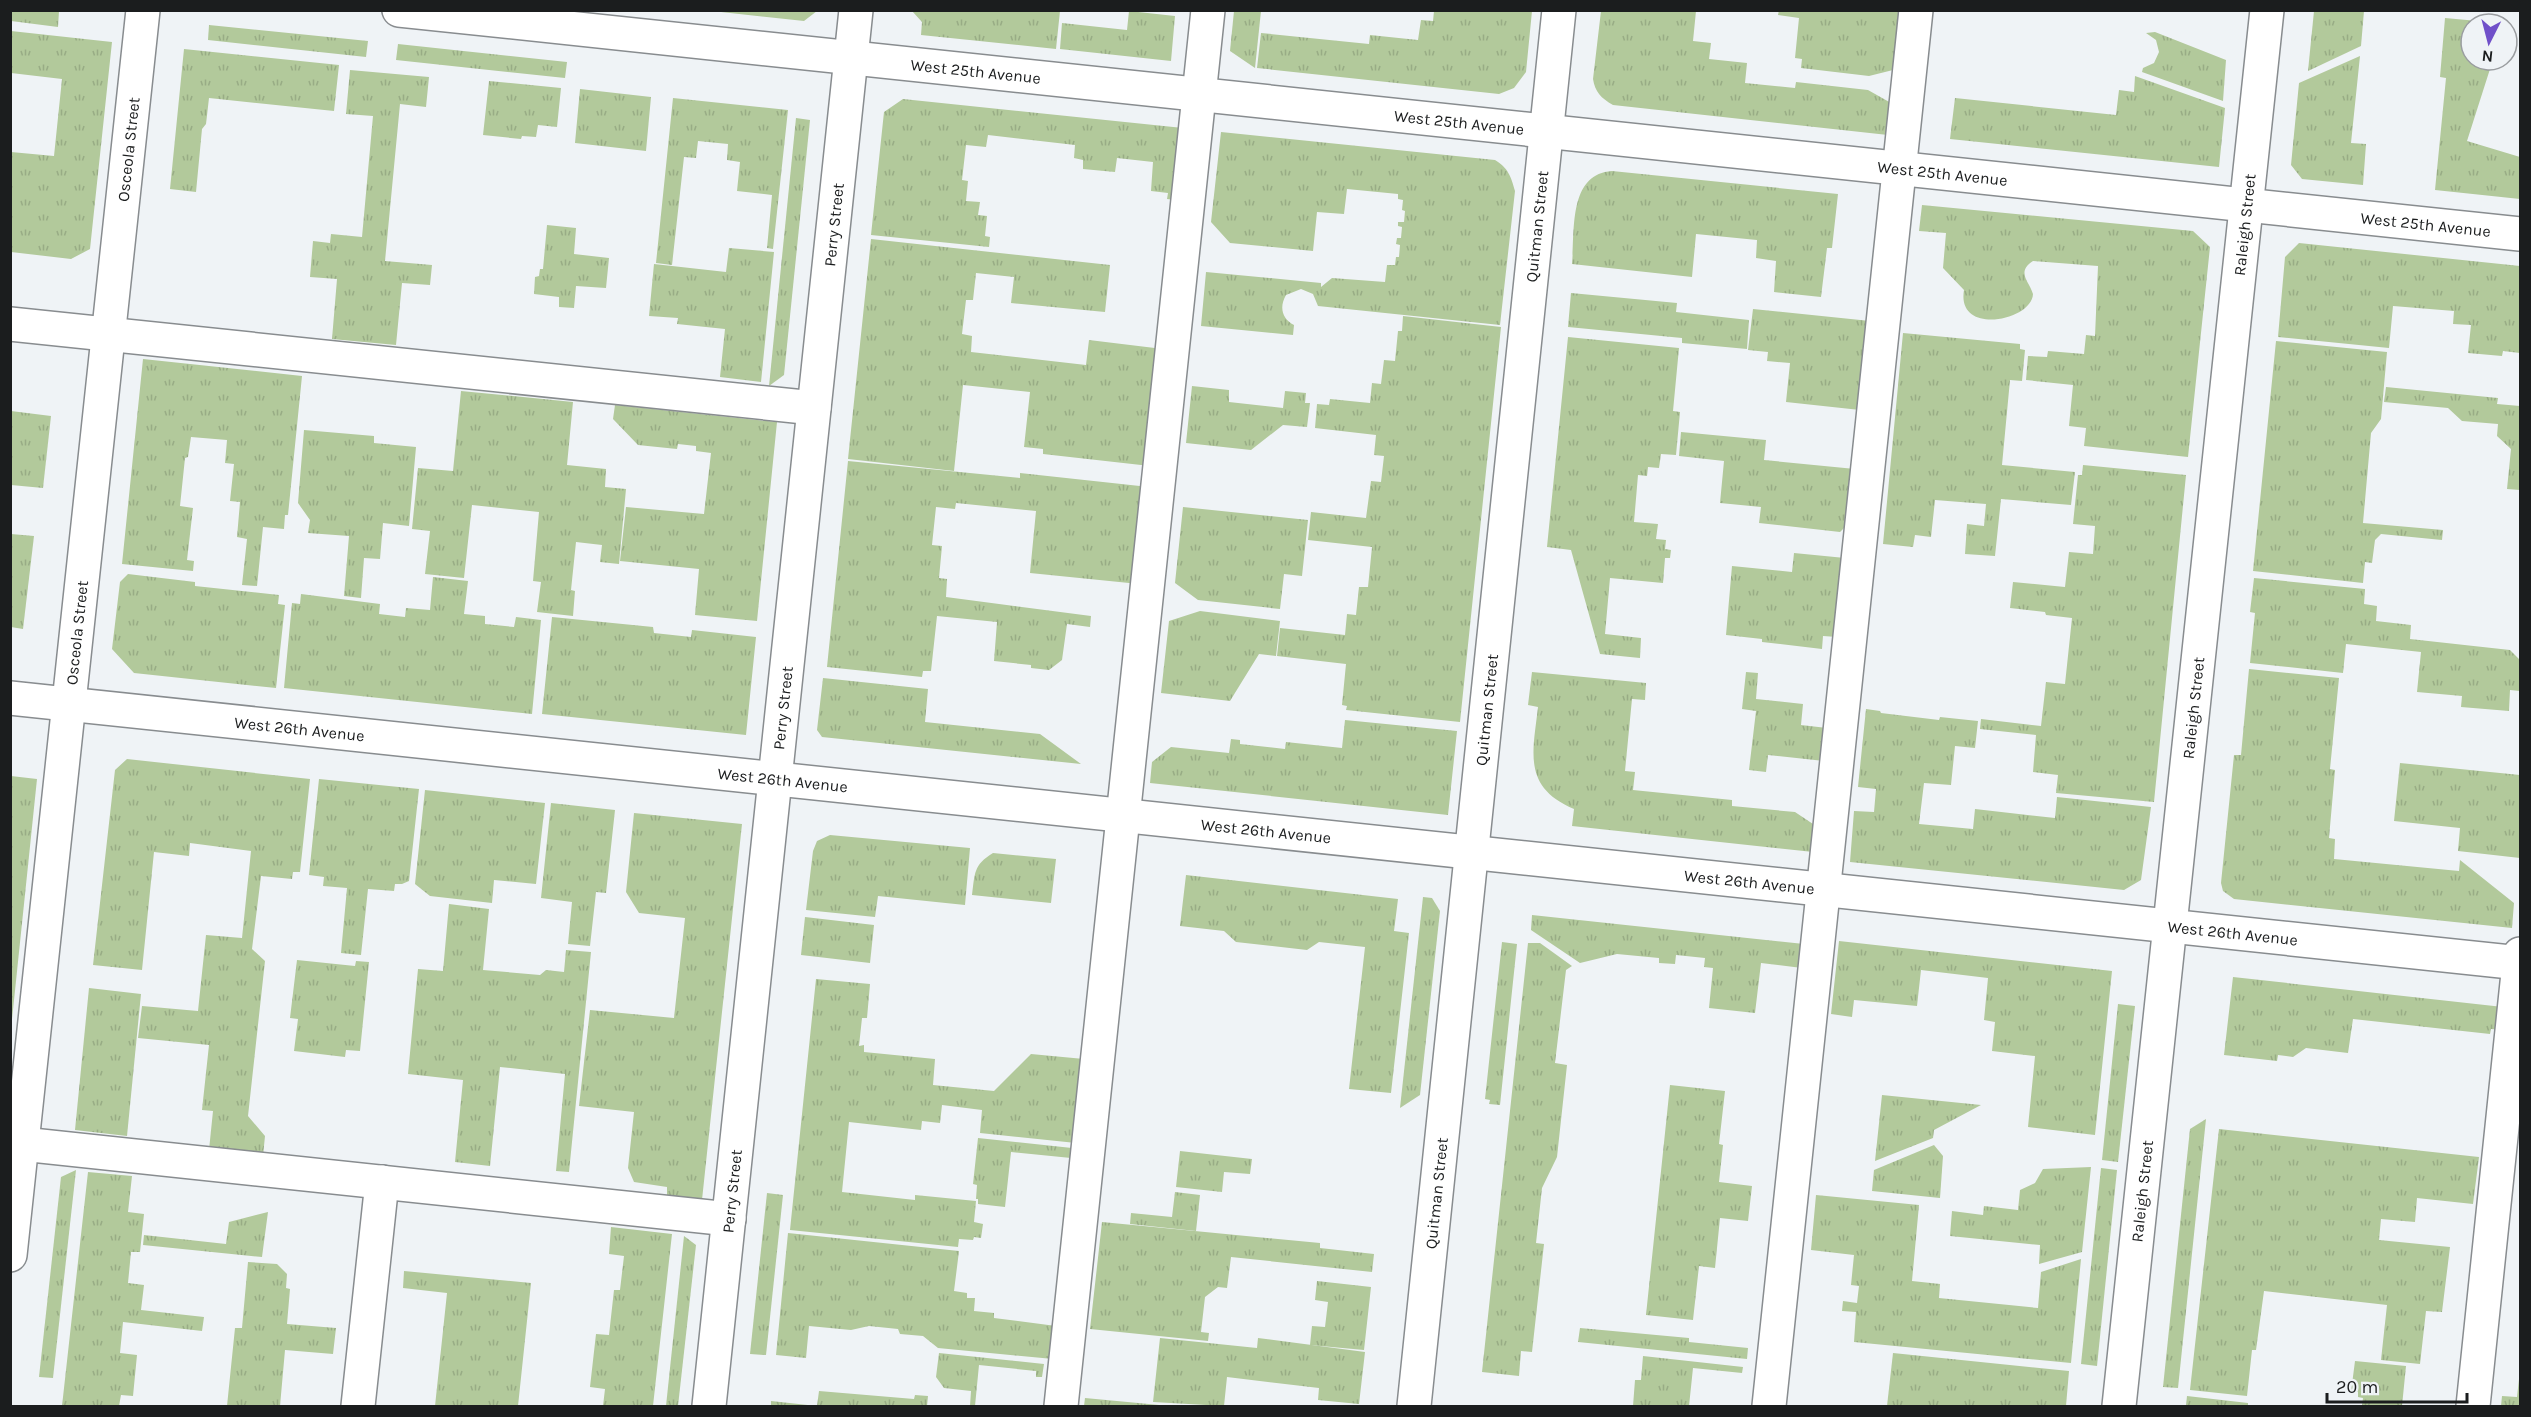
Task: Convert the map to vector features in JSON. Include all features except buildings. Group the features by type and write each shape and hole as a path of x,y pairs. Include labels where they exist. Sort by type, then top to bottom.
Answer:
{"street":[{"name":"Osceola Street","path":"10,1255 142,10"},
{"name":"West 25th Avenue","path":"399,10 2520,234"},
{"name":"Perry Street","path":"709,1407 856,10"},
{"path":"1061,1407 1208,10"},
{"name":"Quitman Street","path":"1414,1407 1559,10"},
{"path":"1769,1407 1916,10"},
{"name":"Raleigh Street","path":"2120,1407 2267,10"},
{"path":"10,324 814,408"},
{"name":"West 26th Avenue","path":"10,698 2170,927 2520,960"},
{"path":"2473,1407 2520,960"},
{"path":"22,1144 729,1219"},
{"path":"358,1407 382,1182"}],"green space":[{"path":"11,10 59,11 58,27 11,21"},
{"path":"1779,10 1903,11 1897,69 1869,76 1801,68 1802,59 1795,58 1799,18 1778,15"},
{"path":"712,11 817,11 804,21"},
{"path":"912,11 1060,11 1056,49 921,35 922,22"},
{"path":"1129,11 1175,16 1171,61 1060,49 1062,23 1127,30"},
{"path":"1234,11 1261,11 1255,68 1230,51"},
{"path":"1434,11 1532,11 1526,72 1514,88 1499,94 1257,68 1261,33 1369,44 1370,35 1418,40 1421,20 1433,21"},
{"path":"1601,11 1696,11 1693,41 1711,43 1709,59 1747,63 1745,83 1795,88 1796,82 1868,90 1891,103 1888,135 1613,105 1599,94 1593,79"},
{"path":"2314,11 2364,11 2361,46 2308,71"},
{"path":"2445,18 2459,19 2459,72 2489,72 2467,141 2520,157 2520,199 2435,190 2446,78 2440,77"},
{"path":"209,25 368,41 366,57 208,40"},
{"path":"11,31 112,42 90,249 71,259 11,252 11,152 54,156 62,79 11,73"},
{"path":"2155,32 2226,60 2223,101 2142,72 2143,68 2154,63 2159,52 2156,40 2146,33"},
{"path":"398,44 567,62 565,78 396,60"},
{"path":"184,49 339,65 334,111 209,98 206,124 202,129 196,192 170,189"},
{"path":"2360,56 2351,143 2366,144 2363,185 2302,179 2291,165 2299,83"},
{"path":"350,70 429,77 426,107 400,104 385,261 432,265 430,285 402,283 396,345 332,339 337,279 310,277 313,241 330,243 331,234 362,237 373,116 346,114"},
{"path":"2135,76 2225,108 2219,167 1950,139 1955,98 2116,115 2119,90 2134,92"},
{"path":"489,81 561,88 557,127 538,125 536,137 522,136 521,139 483,135"},
{"path":"580,89 651,97 646,151 575,143"},
{"path":"673,98 788,110 773,249 767,248 772,195 737,191 740,162 727,160 728,144 698,141 696,158 684,157 672,265 656,263"},
{"path":"903,99 1183,128 1175,200 1167,199 1168,193 1151,191 1153,162 1117,158 1115,172 1083,169 1083,160 1074,158 1075,145 988,135 986,147 966,145 962,180 968,181 966,201 980,202 978,215 987,216 985,236 990,237 989,247 871,235 884,112"},
{"path":"796,118 810,120 784,375 769,386"},
{"path":"1221,132 1495,160 1508,173 1515,191 1500,325 1318,306 1313,294 1301,289 1286,295 1282,308 1284,316 1294,325 1293,335 1201,326 1206,272 1321,283 1321,287 1332,278 1385,282 1387,265 1395,265 1396,257 1399,257 1400,245 1396,244 1397,238 1401,238 1402,227 1398,226 1398,222 1404,222 1403,200 1398,199 1398,194 1347,189 1344,214 1317,212 1313,251 1230,243 1211,222"},
{"path":"1612,171 1838,194 1832,248 1827,248 1821,297 1774,292 1776,261 1756,258 1757,240 1696,234 1692,277 1572,264 1574,221 1581,193 1588,182 1598,175"},
{"path":"1922,205 2193,231 2210,247 2188,457 2084,446 2086,428 2069,426 2073,385 2026,380 2028,356 2047,357 2048,351 2084,354 2086,335 2095,336 2098,266 2033,261 2024,273 2033,294 2029,303 2021,311 2009,317 1982,319 1971,314 1965,304 1964,290 1943,268 1946,233 1919,231"},
{"path":"547,225 576,228 574,254 609,258 606,288 576,286 574,308 559,307 559,297 534,294 535,277 539,276 540,269 543,269"},
{"path":"871,239 1110,265 1105,312 1011,303 1014,277 976,273 973,300 966,300 962,334 972,336 971,352 1086,365 1089,340 1163,349 1150,466 1043,454 1043,449 1024,447 1030,392 963,385 954,471 848,459"},
{"path":"2299,243 2520,266 2520,353 2503,351 2502,356 2468,353 2471,325 2453,324 2454,311 2393,306 2389,348 2278,337 2285,257"},
{"path":"729,248 774,252 761,382 720,377 725,329 677,324 678,318 649,316 654,264 726,272"},
{"path":"1571,293 1677,303 1676,312 1749,320 1747,349 1682,343 1682,338 1568,327"},
{"path":"1753,309 1870,321 1860,410 1786,402 1790,363 1767,361 1768,352 1748,350"},
{"path":"1403,316 1501,327 1460,722 1346,710 1347,706 1342,705 1346,664 1277,656 1280,628 1345,635 1347,614 1356,615 1359,587 1368,587 1372,547 1308,540 1311,512 1366,518 1371,481 1381,482 1384,456 1374,455 1376,435 1315,428 1317,404 1329,405 1330,399 1370,403 1372,383 1381,384 1384,360 1395,361 1398,331 1402,331"},
{"path":"1903,333 2020,344 2020,349 2025,350 2022,381 2010,380 2002,465 2075,472 2071,505 2001,499 1995,556 1965,554 1967,524 1984,526 1986,504 1935,500 1931,537 1915,535 1913,547 1883,544"},
{"path":"1568,337 1679,348 1673,411 1680,412 1676,455 1661,454 1659,468 1648,467 1647,476 1638,475 1634,522 1658,524 1656,539 1666,540 1665,549 1671,550 1670,558 1665,558 1663,583 1610,578 1605,634 1641,638 1640,658 1600,654 1571,550 1547,547"},
{"path":"2276,341 2387,352 2381,419 2371,433 2363,523 2443,530 2442,540 2381,534 2375,540 2372,563 2365,562 2363,583 2253,571"},
{"path":"143,359 302,376 288,515 285,515 284,529 263,527 257,586 242,585 247,539 237,537 240,502 230,501 234,464 225,463 227,440 191,437 188,457 185,458 180,506 193,508 187,560 194,561 193,571 122,564"},
{"path":"1192,386 1229,390 1229,402 1283,408 1285,391 1306,393 1305,403 1310,403 1307,427 1283,425 1251,450 1186,443"},
{"path":"2386,387 2498,398 2497,404 2520,406 2520,490 2507,489 2511,449 2497,436 2498,424 2462,421 2448,408 2384,402"},
{"path":"461,391 573,402 567,465 606,469 605,487 626,489 619,564 600,562 602,545 576,542 571,590 575,591 573,616 537,612 541,582 533,581 539,512 472,505 464,578 425,574 430,531 412,529 418,468 453,471"},
{"path":"615,405 777,422 757,621 695,615 699,569 620,561 626,507 704,514 711,453 696,451 696,446 678,444 677,449 638,445 613,419"},
{"path":"11,411 51,416 43,488 11,485"},
{"path":"304,430 374,436 374,443 416,447 409,526 383,523 380,559 364,558 361,598 344,596 349,536 308,533 310,520 298,503"},
{"path":"1681,432 1766,440 1764,460 1855,469 1850,522 1840,532 1759,523 1761,507 1720,503 1724,461 1679,456"},
{"path":"848,461 1020,478 1020,473 1149,487 1139,584 1030,573 1036,511 956,503 955,509 936,507 932,545 942,546 939,578 947,579 946,597 1091,616 1090,627 1067,624 1062,660 1049,670 1031,668 1031,665 994,661 997,622 937,616 931,671 923,671 922,677 827,667"},
{"path":"2083,465 2186,475 2154,802 2056,793 2058,775 2033,772 2036,735 1980,729 1981,719 2041,726 2046,682 2065,684 2072,618 2010,608 2013,582 2065,587 2069,552 2093,554 2095,526 2073,524 2078,475 2082,475"},
{"path":"1183,507 1308,520 1302,576 1284,574 1280,609 1198,600 1175,583"},
{"path":"11,534 34,536 23,629 11,627"},
{"path":"1794,553 1845,558 1837,637 1823,636 1822,649 1726,635 1732,566 1792,572"},
{"path":"128,574 195,582 195,586 279,595 278,604 285,605 276,688 134,673 112,649 120,582"},
{"path":"433,577 468,581 464,614 485,616 485,624 514,627 516,617 541,620 532,714 284,688 292,603 300,604 301,594 380,604 379,614 405,617 406,608 430,610"},
{"path":"2254,578 2365,589 2364,604 2377,606 2376,621 2411,625 2410,639 2510,650 2520,660 2520,691 2510,690 2509,711 2461,707 2462,696 2417,692 2421,652 2346,644 2343,673 2250,663 2255,613 2250,612"},
{"path":"1200,611 1280,621 1276,656 1259,654 1230,701 1161,693 1169,621"},
{"path":"552,617 653,627 654,633 691,637 692,630 756,637 746,735 542,714"},
{"path":"2249,669 2339,678 2330,769 2335,770 2329,838 2335,839 2334,859 2459,871 2460,860 2514,903 2512,928 2234,899 2223,891 2221,883 2234,755 2241,755"},
{"path":"1532,672 1646,683 1645,700 1632,699 1625,771 1635,772 1633,790 1732,800 1732,806 1795,812 1816,826 1813,852 1572,826 1574,809 1557,800 1538,779 1533,753 1538,707 1528,705"},
{"path":"1746,672 1758,673 1756,699 1803,704 1801,725 1827,728 1824,761 1768,755 1766,772 1749,770 1756,711 1742,709"},
{"path":"823,678 928,689 925,722 1040,734 1081,764 822,737 817,730"},
{"path":"1866,709 1939,720 1940,717 1978,721 1975,748 1955,746 1951,785 1924,783 1919,824 1973,829 1975,809 2055,818 2057,797 2151,807 2141,880 2124,890 1850,862 1854,811 1874,812 1876,789 1858,787"},
{"path":"1345,720 1457,731 1448,815 1150,783 1152,762 1171,747 1229,753 1231,739 1240,740 1240,744 1285,749 1286,742 1342,748"},
{"path":"127,759 310,779 300,872 293,872 292,879 261,876 252,949 265,961 248,1116 265,1136 263,1156 209,1150 213,1111 202,1110 209,1045 138,1038 142,1006 198,1011 206,935 242,938 251,851 190,843 189,856 154,852 142,970 93,965 115,770"},
{"path":"2400,763 2520,775 2520,858 2458,851 2460,828 2394,821"},
{"path":"10,776 37,779 11,1029"},
{"path":"319,779 419,789 409,881 395,884 394,891 368,889 361,955 341,953 347,888 323,886 324,877 309,875"},
{"path":"425,790 545,803 536,884 494,880 492,903 430,896 415,884"},
{"path":"551,803 615,810 606,893 596,892 590,946 568,944 572,902 541,898"},
{"path":"634,813 742,824 702,1200 667,1197 667,1187 634,1182 628,1168 634,1112 579,1106 590,1010 674,1018 685,918 639,913 626,892"},
{"path":"830,835 970,848 965,905 878,896 875,917 806,910 813,851 817,841"},
{"path":"993,853 1056,859 1051,903 972,895 978,866"},
{"path":"1186,875 1398,899 1394,931 1409,933 1391,1093 1349,1089 1365,947 1319,942 1307,950 1236,942 1224,931 1180,926"},
{"path":"1423,897 1432,898 1440,911 1420,1095 1400,1108"},
{"path":"449,904 489,909 483,970 540,975 546,970 564,972 566,950 591,952 569,1172 556,1171 565,1074 500,1067 490,1166 455,1162 463,1080 408,1074 418,969 443,971"},
{"path":"1532,915 1804,944 1802,968 1761,963 1755,1013 1709,1008 1713,968 1704,967 1705,958 1676,955 1675,964 1659,963 1659,958 1617,954 1580,963 1531,930"},
{"path":"805,917 874,925 870,963 801,955"},
{"path":"1839,941 2112,971 2095,1135 2028,1127 2035,1056 1992,1051 1995,1022 1984,1020 1988,978 1921,970 1917,1006 1854,1000 1852,1017 1831,1014"},
{"path":"1502,942 1517,944 1500,1105 1489,1104 1490,1100 1485,1099"},
{"path":"1528,943 1540,943 1572,966 1566,970 1555,1063 1567,1065 1557,1157 1542,1188 1536,1243 1544,1244 1532,1352 1521,1351 1519,1376 1482,1372"},
{"path":"297,960 355,966 356,961 369,962 360,1051 346,1050 345,1057 294,1051 298,1019 290,1018"},
{"path":"2233,977 2503,1007 2501,1030 2491,1029 2490,1034 2353,1019 2348,1053 2306,1048 2293,1057 2278,1055 2277,1061 2224,1055"},
{"path":"816,979 870,984 867,1018 862,1018 859,1046 864,1045 864,1052 935,1059 933,1085 994,1091 1031,1054 1084,1059 1076,1143 980,1133 982,1110 942,1105 940,1123 922,1121 921,1130 849,1122 842,1192 915,1200 915,1195 976,1201 974,1222 983,1224 981,1238 959,1239 958,1247 790,1230"},
{"path":"89,988 141,994 127,1136 75,1130"},
{"path":"2118,1004 2135,1006 2118,1162 2102,1160"},
{"path":"1670,1085 1725,1091 1719,1144 1723,1145 1719,1182 1752,1186 1748,1221 1720,1218 1715,1268 1699,1266 1693,1320 1646,1315"},
{"path":"1882,1095 1981,1105 1934,1130 1933,1138 1875,1161"},
{"path":"2206,1119 2178,1388 2163,1387 2190,1129"},
{"path":"2219,1129 2479,1157 2473,1204 2417,1198 2415,1222 2381,1219 2379,1240 2450,1247 2442,1312 2426,1311 2420,1364 2381,1360 2387,1305 2264,1291 2256,1350 2252,1350 2247,1396 2190,1390"},
{"path":"978,1138 1072,1148 1071,1158 1011,1152 1005,1207 978,1204 977,1185 973,1184"},
{"path":"1934,1145 1943,1156 1940,1198 1872,1191 1874,1170"},
{"path":"1180,1151 1252,1159 1250,1174 1224,1172 1222,1192 1176,1187"},
{"path":"2091,1167 2082,1252 2039,1264 2040,1245 1950,1236 1952,1211 1983,1215 1984,1206 2018,1210 2020,1190 2035,1183 2043,1169"},
{"path":"2101,1168 2117,1170 2097,1366 2081,1364"},
{"path":"76,1170 53,1378 39,1377 61,1177"},
{"path":"88,1172 132,1176 128,1212 144,1214 140,1252 131,1252 128,1283 144,1285 141,1310 204,1317 202,1331 123,1322 120,1353 137,1355 133,1396 121,1395 119,1406 62,1406"},
{"path":"1175,1192 1200,1195 1196,1231 1130,1224 1131,1213 1172,1217"},
{"path":"767,1193 783,1195 766,1355 750,1354"},
{"path":"1816,1195 1919,1205 1912,1281 1940,1284 1939,1298 2038,1308 2041,1272 2081,1259 2071,1363 1854,1342 1856,1312 1842,1311 1843,1301 1857,1303 1859,1286 1851,1285 1854,1255 1811,1250"},
{"path":"268,1212 262,1257 143,1245 144,1235 226,1244 229,1222"},
{"path":"1102,1222 1320,1243 1320,1248 1374,1254 1372,1272 1231,1257 1227,1288 1218,1287 1205,1297 1201,1332 1209,1333 1208,1341 1090,1329"},
{"path":"611,1227 672,1234 653,1406 603,1406 605,1389 590,1387 596,1334 609,1335 614,1290 620,1290 624,1256 609,1254"},
{"path":"788,1233 959,1251 954,1291 967,1293 967,1298 975,1298 974,1311 994,1313 994,1318 1056,1326 1053,1359 938,1348 923,1336 900,1334 898,1329 869,1326 851,1330 809,1326 806,1358 776,1355"},
{"path":"684,1236 696,1245 678,1406 666,1406"},
{"path":"248,1262 277,1264 287,1274 286,1288 290,1289 287,1324 336,1328 333,1354 285,1350 280,1406 227,1406 235,1328 242,1328"},
{"path":"404,1271 531,1283 518,1406 435,1406 447,1293 403,1288"},
{"path":"1317,1281 1371,1287 1364,1350 1310,1345 1312,1326 1325,1327 1328,1302 1315,1300"},
{"path":"1580,1328 1689,1338 1689,1342 1748,1348 1747,1359 1578,1342"},
{"path":"1160,1338 1257,1348 1258,1338 1365,1352 1359,1404 1318,1400 1319,1388 1227,1377 1224,1406 1153,1402"},
{"path":"939,1353 1044,1364 1042,1377 1036,1377 1036,1371 979,1365 975,1406 970,1406 971,1391 944,1388 936,1377"},
{"path":"1893,1353 2069,1371 2066,1406 1887,1406"},
{"path":"1643,1356 1743,1367 1742,1373 1693,1368 1689,1406 1633,1406 1635,1380 1641,1380"},
{"path":"2355,1361 2406,1366 2402,1406 2362,1406 2363,1398 2358,1397 2358,1392 2351,1392"},
{"path":"2519,1379 2520,1406 2501,1406 2502,1396 2517,1397"},
{"path":"819,1391 914,1399 915,1395 928,1396 927,1406 817,1406"},
{"path":"2187,1396 2248,1403 2248,1406 2186,1406"},
{"path":"1085,1398 1170,1406 1084,1406"},
{"path":"771,1401 817,1406 771,1406"}]}
